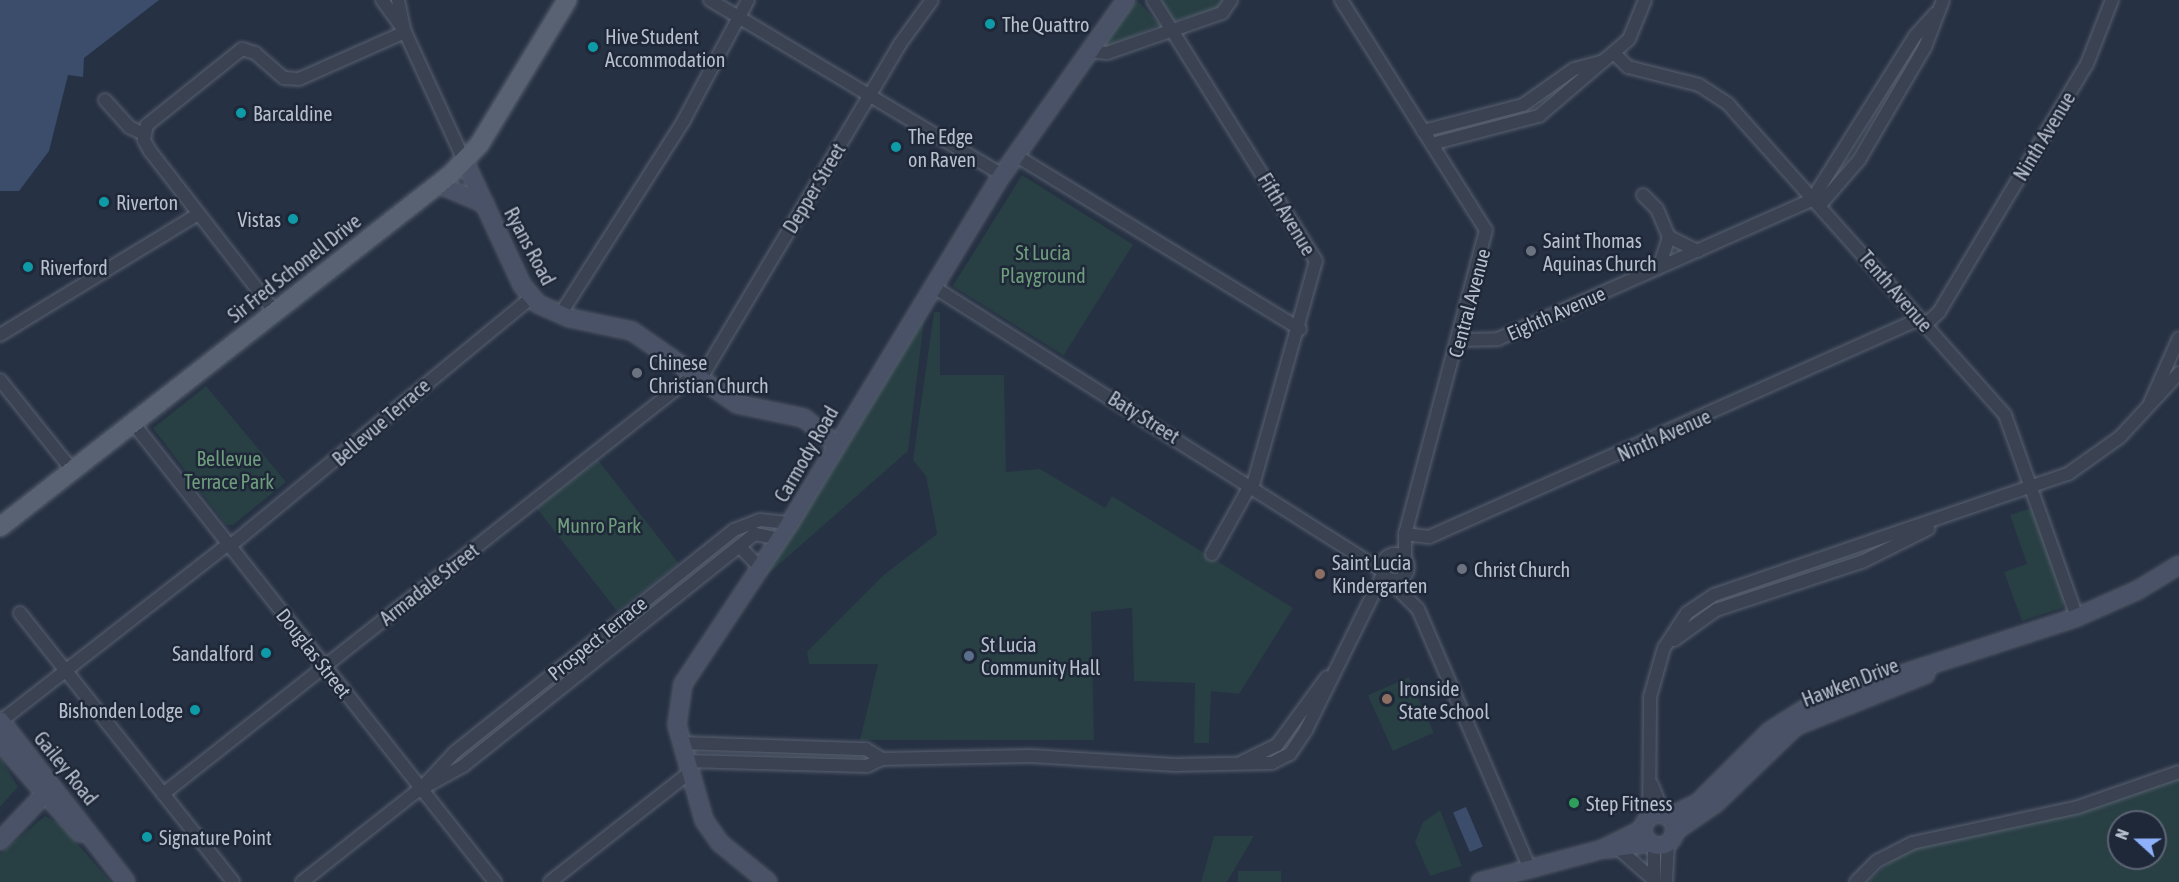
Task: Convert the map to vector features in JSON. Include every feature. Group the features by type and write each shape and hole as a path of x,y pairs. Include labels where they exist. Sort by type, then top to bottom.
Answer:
{"main road":[{"name":"Sir Fred Schonell Drive","path":"0,527 438,184 464,160 488,131 567,0"}],"street":[{"name":"Ryans Road","path":"382,0 405,32 531,298 560,315 632,331 749,410 804,417 835,444"},
{"name":"Ryans Road","path":"398,0 405,32"},
{"path":"710,0 1002,175"},
{"path":"560,315 678,130 748,0"},
{"name":"Depper Street","path":"698,376 870,96 932,0"},
{"name":"Carmody Road","path":"768,882 709,829 681,743 676,710 682,684 780,539 835,444 1002,175 1126,0"},
{"name":"Fifth Avenue","path":"1153,0 1316,261 1300,329 1252,485 1212,554"},
{"path":"1088,51 1107,53 1172,28 1222,13 1231,0"},
{"name":"Central Avenue","path":"1341,0 1486,230 1459,340 1405,534 1405,572 1418,609 1530,869"},
{"path":"1432,144 1536,118 1614,53 1634,32 1645,0"},
{"path":"1816,201 1915,36 1936,13 1942,0"},
{"name":"Ninth Avenue","path":"1405,534 1431,537 1922,322 2090,61 2112,0"},
{"path":"274,312 150,151 144,134 151,119 242,49 255,52 284,78 299,79 405,32"},
{"name":"Tenth Avenue","path":"1614,53 1628,67 1718,95 1816,201 2009,421 2077,617"},
{"path":"1422,131 1523,105 1574,69 1603,61"},
{"path":"105,100 129,127 144,134"},
{"path":"1015,155 1300,329"},
{"path":"438,184 485,204"},
{"path":"1643,195 1657,209 1669,237 1698,251"},
{"name":"Eighth Avenue","path":"1459,340 1498,339 1659,267 1816,201"},
{"path":"0,335 198,214"},
{"path":"1659,267 1669,237"},
{"name":"Baty Street","path":"932,286 1355,550 1384,572"},
{"name":"Bellevue Terrace","path":"0,721 229,545 531,298"},
{"path":"2147,410 2179,338"},
{"path":"1658,881 1659,830 1652,785 1650,697 1664,648 1687,612 1714,595 2033,489 2097,456 2147,410 2179,373"},
{"name":"Armadale Street","path":"163,794 698,376"},
{"path":"0,380 73,471"},
{"name":"Douglas Street","path":"134,423 495,882"},
{"name":"Prospect Terrace","path":"302,882 420,789 455,752 734,530 760,520 790,523"},
{"name":"Prospect Terrace","path":"420,789 463,766 760,532 780,539"},
{"name":"Central Avenue","path":"1405,534 1391,554 1384,572 1418,609"},
{"path":"740,547 759,568"},
{"name":"Baty Street","path":"1355,550 1391,554"},
{"path":"1391,554 1405,558"},
{"name":"Hawken Drive","path":"1603,849 1621,851 1659,830 1698,803 1770,731 1800,710 2077,617 2138,591 2179,565"},
{"path":"550,882 687,767 867,766 882,759 1071,757 1268,764 1290,754 1329,675 1369,606 1384,572"},
{"path":"1369,606 1405,572"},
{"path":"20,613 233,882"},
{"name":"Gailey Road","path":"0,721 48,789"},
{"name":"Gailey Road","path":"0,742 48,789 126,882"},
{"path":"681,743 866,749 882,759"},
{"path":"1856,882 1877,861 1912,843 2078,807 2179,772"},
{"path":"0,841 48,789"},
{"name":"Hawken Drive","path":"1480,882 1603,849 1659,830"},
{"path":"1621,851 1658,881"}],"green space":[{"path":"1137,0 1160,25 1106,47 1108,37"},
{"path":"1161,0 1223,0 1218,8 1173,21"},
{"name":"St Lucia Playground","path":"1022,175 1133,244 1064,356 953,286"},
{"path":"925,312 908,451 759,582"},
{"path":"934,312 940,312 940,375 1004,375 1006,472 1040,469 1105,508 1112,496 1293,608 1239,694 1211,691 1209,743 1194,743 1195,683 1134,681 1132,608 1091,612 1094,740 860,740 878,664 809,664 807,652 885,574 937,534 926,476 913,460"},
{"name":"Bellevue Terrace Park","path":"206,386 286,482 233,525 226,525 153,428"},
{"name":"Munro Park","path":"598,460 679,563 617,611 537,508"},
{"path":"2034,507 2064,600 2062,608 2022,621 2004,572 2027,564 2010,515"},
{"path":"1409,677 1434,733 1393,751 1368,695"},
{"path":"0,757 18,787 0,807"},
{"path":"2179,778 2179,882 1867,882 1894,858 1920,847 2094,808"},
{"path":"1440,810 1462,866 1430,876 1415,842 1423,822"},
{"path":"45,816 60,824 111,882 0,882 0,854"},
{"path":"1214,836 1254,836 1227,882 1201,882"},
{"path":"1238,871 1281,871 1281,882 1238,882"}],"water":[{"path":"0,0 159,0 84,58 83,77 68,75 49,151 19,191 0,191"},
{"path":"1466,807 1483,847 1470,852 1453,812"}],"place":[{"name":"The Quattro","path":"990,24"},
{"name":"Hive Student Accommodation","path":"593,47"},
{"name":"Barcaldine","path":"241,113"},
{"name":"The Edge on Raven","path":"896,147"},
{"name":"Riverton","path":"104,202"},
{"name":"Vistas","path":"293,219"},
{"name":"Saint Thomas Aquinas Church","path":"1531,251"},
{"name":"Riverford","path":"28,267"},
{"name":"Chinese Christian Church","path":"637,373"},
{"name":"Christ Church","path":"1462,569"},
{"name":"Saint Lucia Kindergarten","path":"1320,574"},
{"name":"Sandalford","path":"266,653"},
{"name":"St Lucia Community Hall","path":"969,656"},
{"name":"Ironside State School","path":"1387,699"},
{"name":"Bishonden Lodge","path":"195,710"},
{"name":"Step Fitness","path":"1574,803"},
{"name":"Signature Point","path":"147,837"}]}
